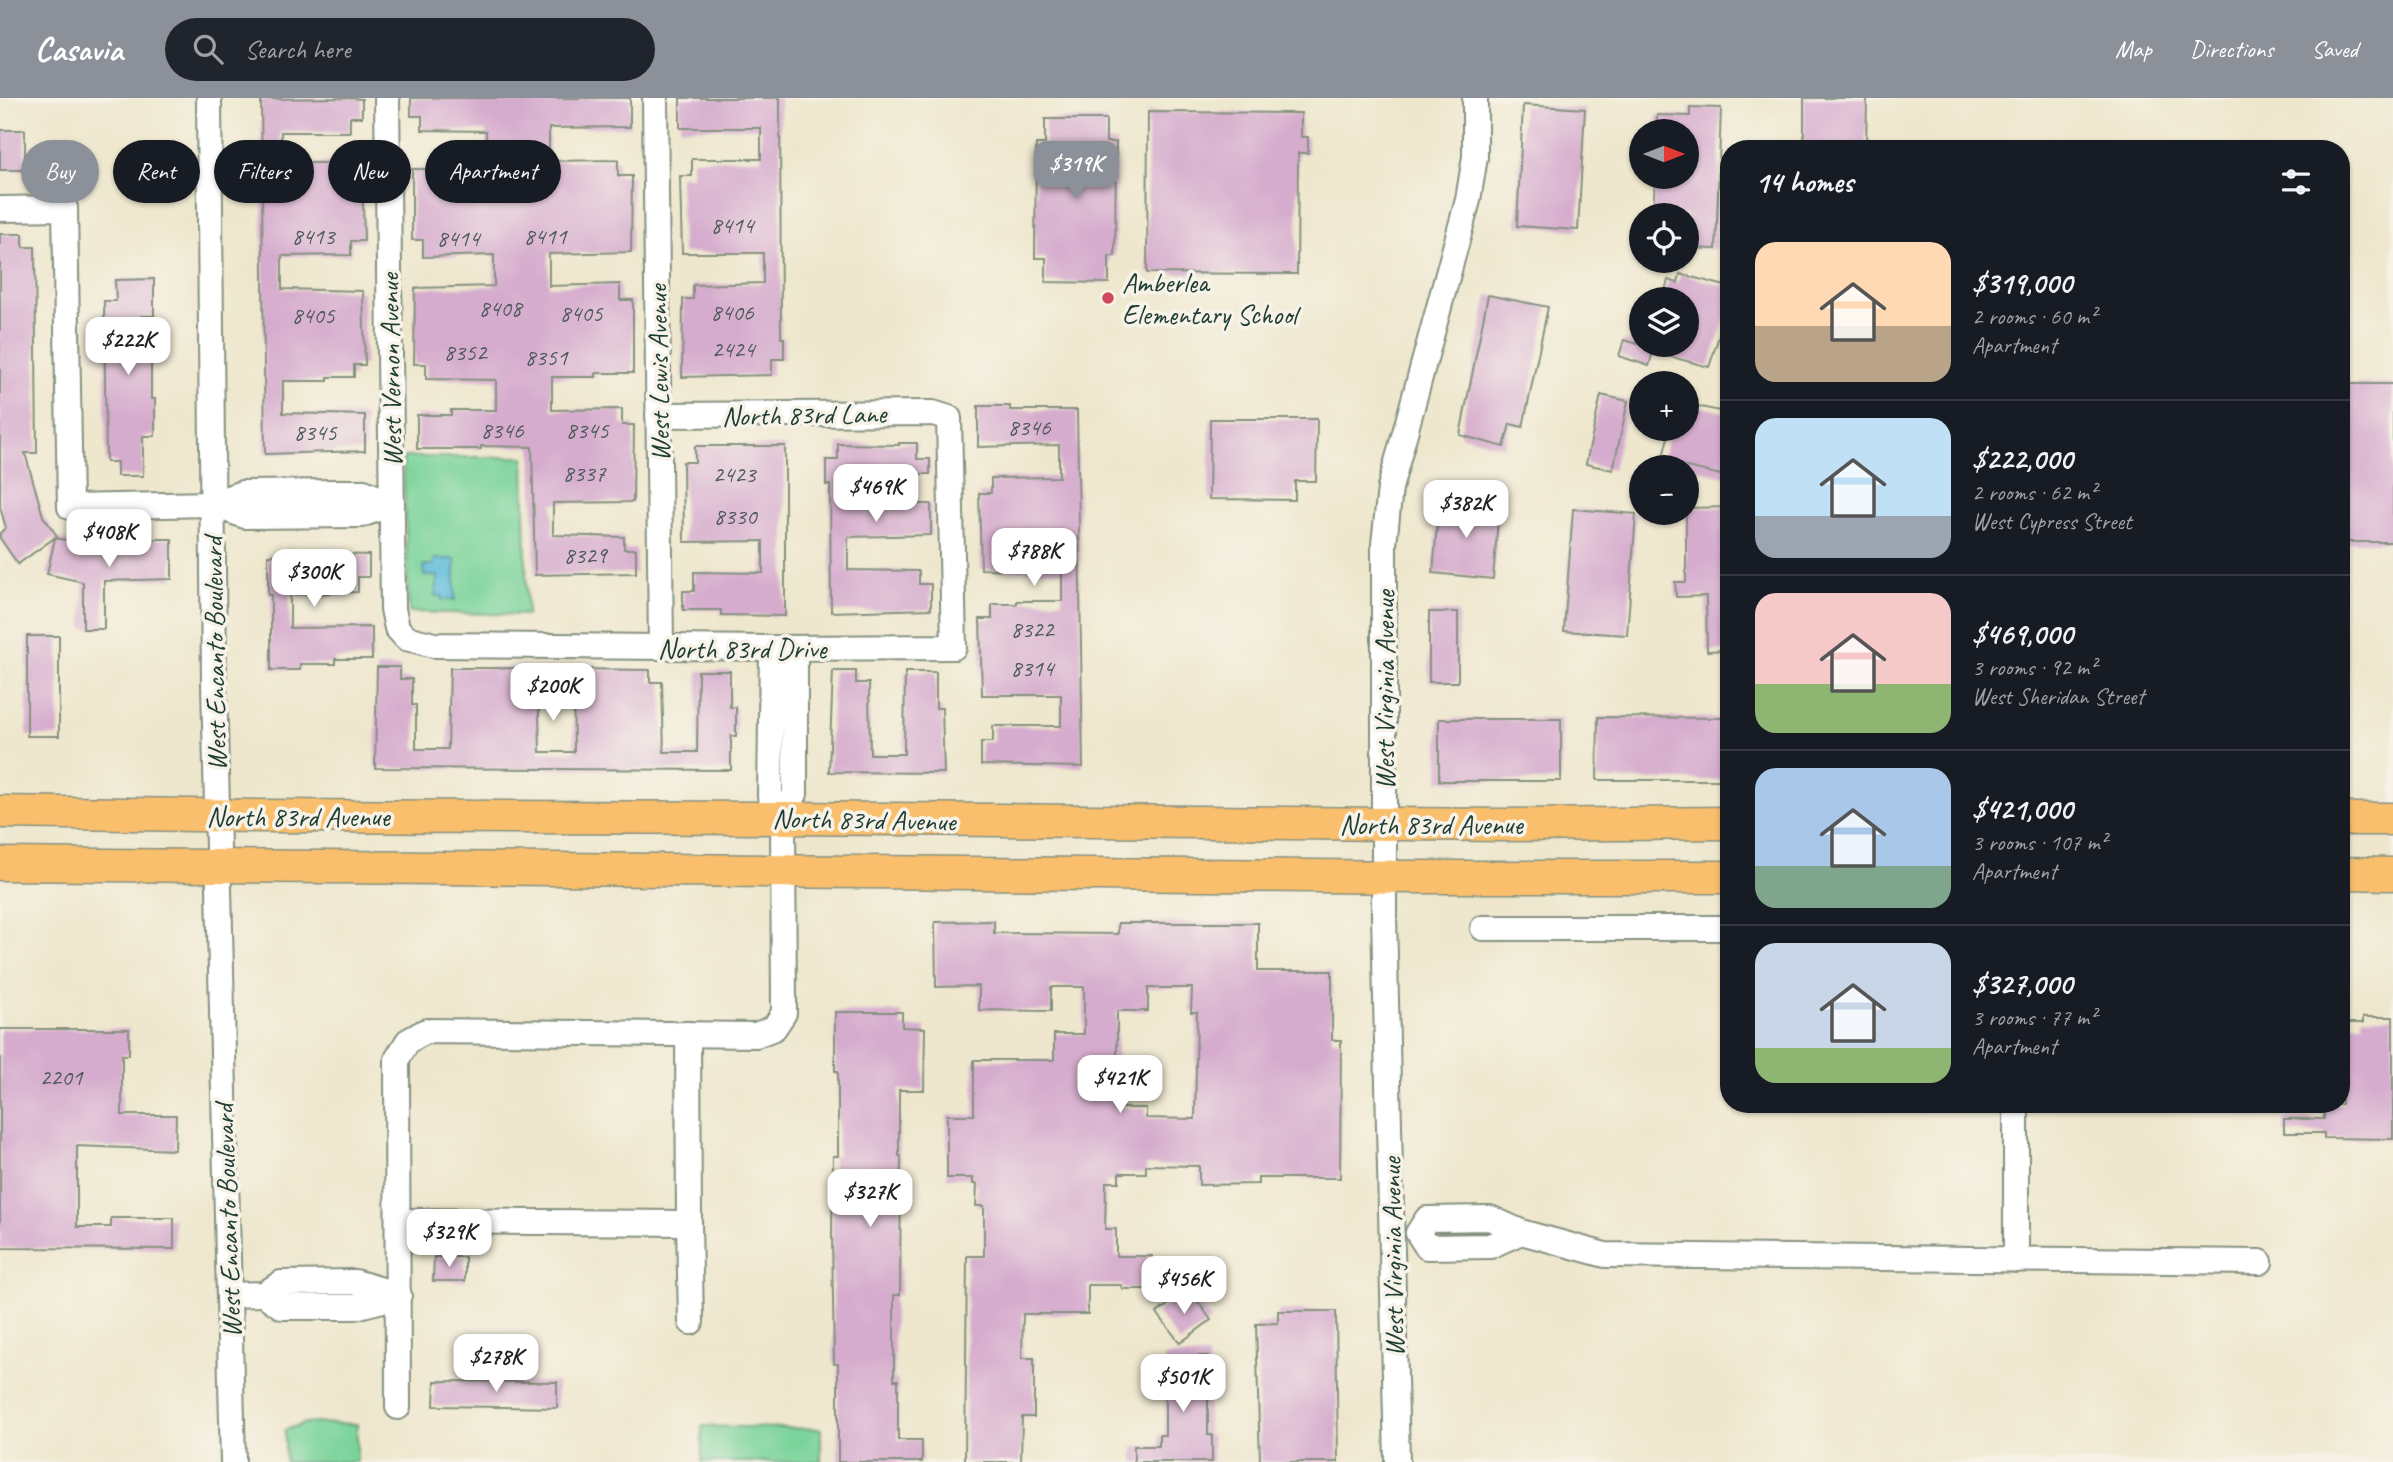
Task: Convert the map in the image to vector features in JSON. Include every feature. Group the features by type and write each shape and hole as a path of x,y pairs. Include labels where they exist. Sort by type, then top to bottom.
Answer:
{"main road":[{"name":"North 83rd Avenue","path":"0,812 1384,824 1720,823"},
{"path":"2350,819 2393,819"},
{"name":"North 83rd Avenue","path":"0,864 1384,877 1720,877"},
{"path":"2350,873 2393,874"}],"street":[{"name":"West Encanto Boulevard","path":"209,98 211,503 233,1462"},
{"name":"West Vernon Avenue","path":"387,98 393,609 397,628 406,638"},
{"name":"West Lewis Avenue","path":"655,98 661,648"},
{"name":"West Virginia Avenue","path":"1397,1462 1384,877 1384,544 1390,488 1468,200 1475,157 1475,98"},
{"path":"0,209 65,208 71,507 211,503 242,493 310,504 364,492 392,504"},
{"name":"North 83rd Lane","path":"658,415 933,413 949,418 954,647"},
{"name":"North 83rd Drive","path":"406,638 434,645 661,648 954,647"},
{"path":"398,1407 397,1059 408,1041 426,1031 756,1035 774,1028 784,1013 783,818 770,796 783,726 783,648"},
{"path":"1483,928 1720,928"},
{"path":"688,1034 691,1322"},
{"path":"2016,1113 2016,1260"},
{"path":"399,1221 690,1223"},
{"path":"1391,1234 1418,1233 1427,1247 1490,1246 1521,1232 1605,1255 2260,1262"},
{"path":"229,1294 264,1294 281,1283 317,1295 355,1282 399,1295"}],"green space":[{"path":"403,457 524,457 527,615 409,612"},
{"path":"305,1423 357,1424 357,1462 285,1462 285,1430"},
{"path":"702,1426 821,1429 821,1462 702,1462"}],"water":[{"path":"434,559 455,559 455,600 442,600 442,596 435,596 438,576 424,576 424,565 434,565"}],"building":[{"path":"411,98 630,98 630,127 549,128 549,140 486,140 486,131 422,130 422,116 411,116"},
{"path":"680,98 780,98 781,338 784,338 784,359 772,359 772,375 682,377 683,299 693,299 693,285 763,283 763,253 682,253 680,176 692,176 692,159 761,159 761,128 680,128"},
{"path":"1804,98 1867,98 1866,140 1804,140"},
{"path":"261,99 362,99 362,117 350,117 350,132 281,132 281,140 261,140"},
{"path":"1523,105 1585,109 1578,230 1517,226"},
{"path":"1690,107 1721,108 1716,249 1699,248 1699,203 1654,203 1654,189 1699,189 1699,119 1657,119 1657,115 1690,116"},
{"path":"1148,112 1301,113 1301,137 1308,137 1308,153 1298,153 1297,274 1147,273"},
{"path":"1045,119 1106,119 1106,142 1116,142 1115,256 1109,256 1109,283 1046,282 1046,258 1035,258 1036,144 1045,144"},
{"path":"0,130 25,130 25,140 21,140 21,170 0,170"},
{"path":"618,160 618,176 632,176 631,252 549,254 549,286 620,284 620,300 633,300 633,373 596,373 596,377 552,377 552,410 622,409 622,425 634,425 633,502 553,503 553,535 624,537 624,549 636,549 636,573 535,575 532,447 417,449 417,415 451,415 451,410 496,410 496,380 426,379 426,364 414,364 415,288 494,286 494,255 423,257 423,240 412,240 412,169 425,169 425,203 561,203 561,161"},
{"path":"314,163 328,163 328,203 363,203 364,241 351,241 351,255 282,256 282,289 363,291 365,365 354,365 354,377 328,377 328,381 283,381 283,413 365,415 365,451 265,454 262,203 314,203"},
{"path":"0,234 23,234 23,247 35,247 37,453 25,453 43,516 57,536 18,564 0,538 0,533 6,528 0,507"},
{"path":"1680,274 1720,285 1720,333 1709,367 1672,357 1699,357 1699,287 1666,287 1668,280 1678,283"},
{"path":"154,279 154,316 141,316 141,362 151,362 155,436 143,436 143,476 117,476 117,462 106,462 104,301 116,301 115,280"},
{"path":"1488,295 1548,307 1523,427 1510,424 1504,447 1460,435"},
{"path":"1624,340 1629,341 1629,357 1652,357 1649,366 1619,356"},
{"path":"2350,384 2393,384 2393,542 2350,542"},
{"path":"1601,395 1628,401 1613,470 1586,464"},
{"path":"978,406 1010,406 1010,410 1077,410 1083,767 981,765 981,742 993,742 993,726 1061,726 1061,695 982,695 980,619 992,619 992,604 1062,601 1062,571 981,569 979,493 991,493 991,478 1059,477 1059,445 978,447"},
{"path":"1699,407 1720,411 1720,475 1699,470 1699,455 1664,455 1667,441 1699,441"},
{"path":"1210,419 1317,419 1316,481 1295,481 1295,500 1209,499"},
{"path":"917,443 917,459 930,459 930,474 918,474 918,504 931,504 931,535 848,537 848,570 919,571 919,584 931,584 931,609 831,612 830,485 826,485 826,460 838,460 838,444"},
{"path":"695,446 785,446 785,616 721,615 721,610 683,610 683,591 694,591 694,572 763,573 763,541 684,542 683,462 695,462"},
{"path":"1439,501 1499,507 1493,579 1433,573"},
{"path":"1720,507 1720,650 1707,651 1706,596 1676,597 1675,582 1686,582 1686,525 1699,525 1699,508"},
{"path":"1573,509 1629,513 1629,525 1635,525 1627,635 1564,631"},
{"path":"55,538 96,546 96,543 136,543 136,539 172,539 172,579 104,581 104,629 83,629 83,582 47,574"},
{"path":"268,555 369,555 369,577 358,577 358,592 290,595 290,628 372,627 372,659 335,659 335,664 300,664 300,670 271,670"},
{"path":"1429,612 1458,612 1458,682 1429,682"},
{"path":"27,636 59,636 59,736 27,736"},
{"path":"377,667 400,667 400,679 412,679 412,705 416,705 416,749 448,749 450,668 525,668 525,680 538,680 540,752 574,752 573,669 650,670 650,682 662,682 664,752 697,752 698,671 730,671 730,707 736,707 736,736 731,736 731,770 375,768"},
{"path":"833,671 856,671 856,683 869,683 870,754 904,754 905,672 936,672 936,708 942,708 944,773 829,772"},
{"path":"1598,717 1720,718 1720,780 1597,780"},
{"path":"1439,719 1561,719 1561,781 1439,781"},
{"path":"994,921 994,933 1118,934 1118,923 1258,923 1258,971 1332,971 1332,1040 1341,1040 1340,1178 1258,1178 1258,1184 1199,1185 1199,1166 1146,1165 1146,1173 1119,1173 1119,1182 1106,1182 1105,1229 1116,1229 1116,1256 1152,1256 1152,1289 1122,1289 1122,1285 1088,1285 1088,1314 1023,1314 1022,1358 1034,1358 1034,1417 1022,1417 1021,1462 965,1462 967,1256 984,1256 984,1206 976,1206 977,1184 973,1184 973,1178 947,1178 947,1115 974,1115 974,1060 1054,1060 1054,1034 1084,1034 1084,987 1051,987 1051,1011 979,1010 979,986 936,987 935,922","holes":["1148,988 1192,988 1191,1012 1197,1012 1195,1119 1146,1118 1146,1108 1122,1108 1122,1058 1117,1058 1117,1011 1148,1011"]},
{"path":"835,1012 902,1012 902,1027 925,1028 924,1090 899,1090 900,1295 894,1295 894,1380 898,1380 898,1440 922,1440 922,1462 838,1462 838,1364 834,1364 832,1236 833,1156 838,1156"},
{"path":"2363,1017 2393,1017 2393,1139 2324,1138 2324,1133 2284,1133 2284,1119 2324,1119 2324,1113 2350,1113 2350,1023 2363,1023"},
{"path":"0,1029 129,1029 129,1055 122,1055 122,1115 176,1115 175,1150 77,1146 77,1227 111,1227 111,1218 174,1218 174,1249 0,1248"},
{"path":"434,1257 465,1257 465,1281 433,1281"},
{"path":"1189,1289 1211,1320 1180,1343 1157,1313"},
{"path":"1278,1311 1336,1311 1338,1462 1260,1462 1256,1324 1278,1323"},
{"path":"1165,1356 1208,1356 1208,1435 1212,1435 1212,1462 1134,1462 1134,1446 1159,1446 1159,1435 1165,1435"},
{"path":"435,1381 557,1382 557,1408 434,1406"}],"place":[{"name":"Amberlea Elementary School","path":"1108,298"}]}
